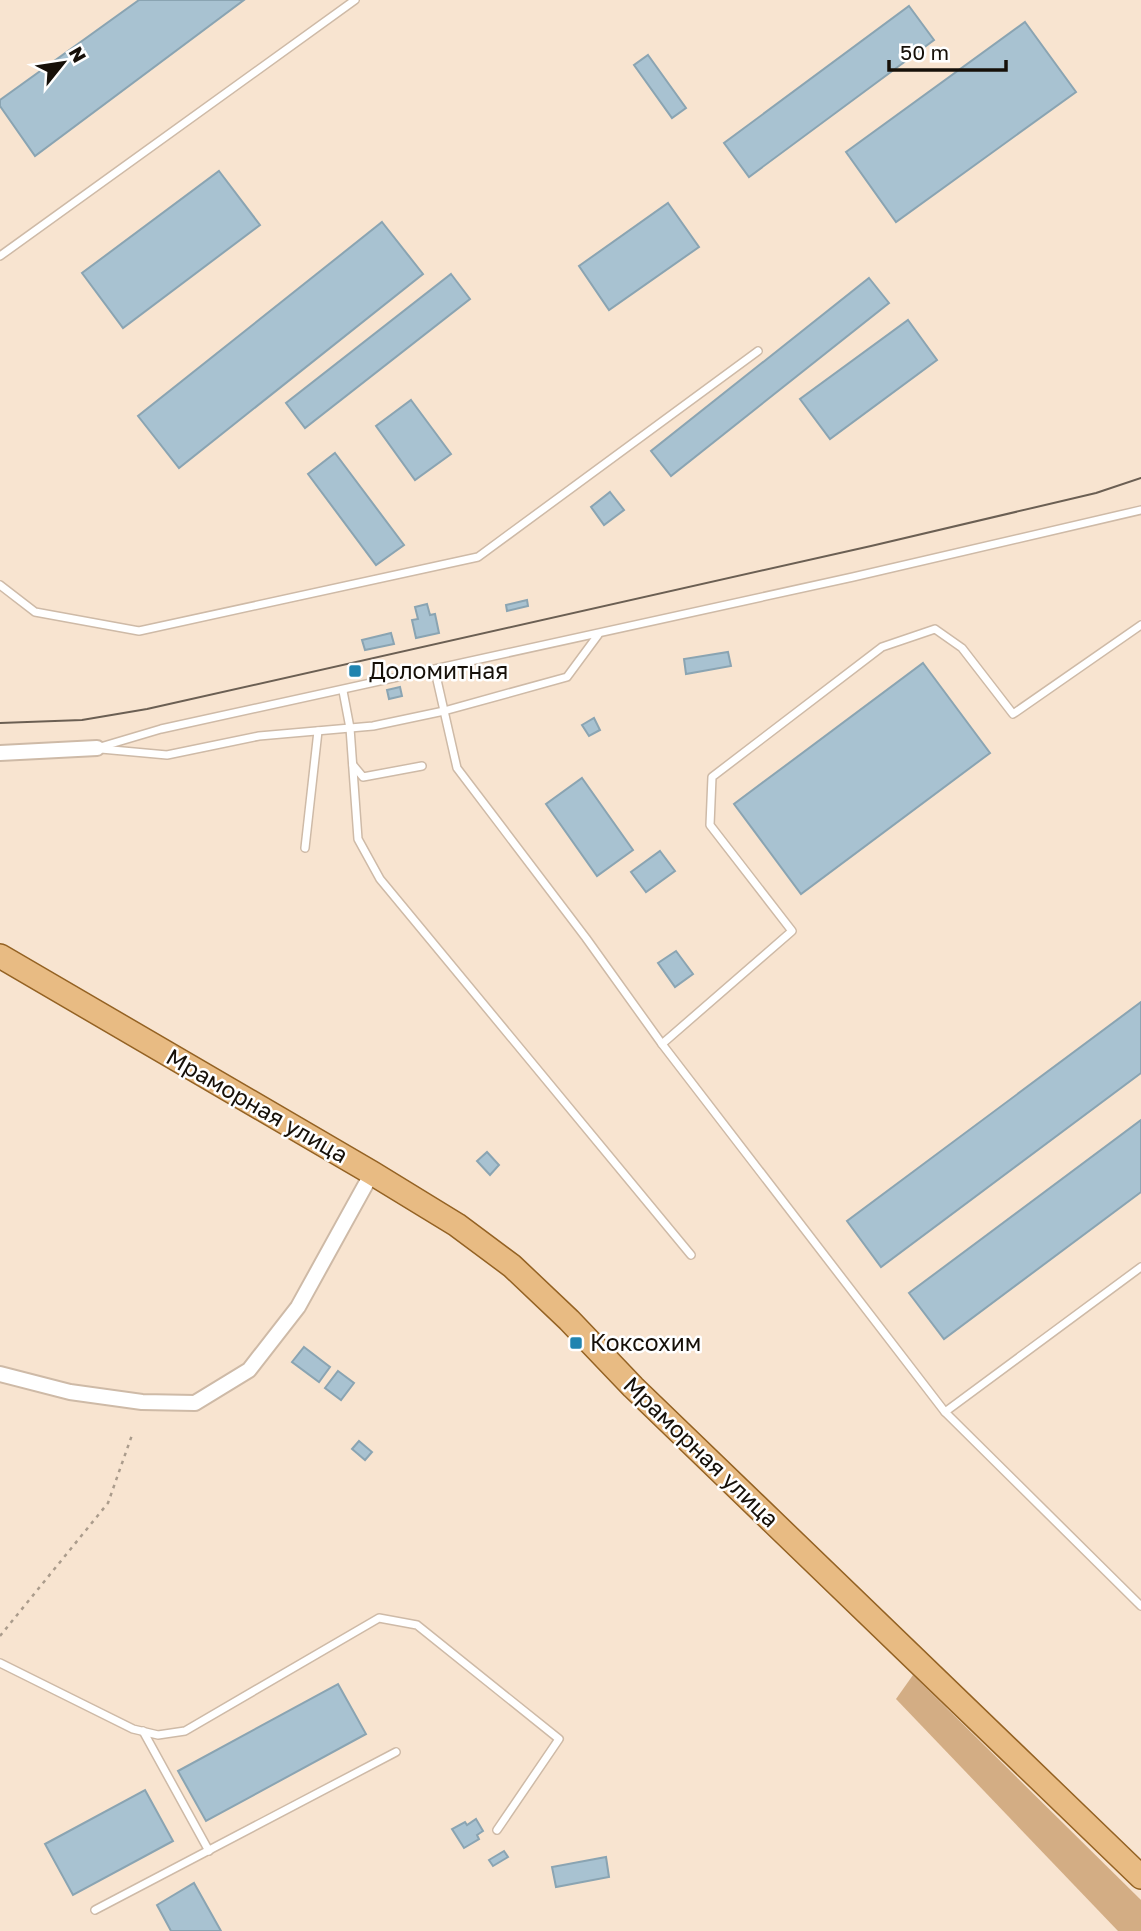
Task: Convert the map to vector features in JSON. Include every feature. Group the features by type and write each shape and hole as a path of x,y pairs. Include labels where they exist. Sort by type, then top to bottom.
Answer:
{"main road":[{"name":"Мраморная улица","path":"0,956 372,1173 457,1225 512,1266 569,1320 633,1387 1141,1877"}],"street":[{"path":"0,753 97,748"},
{"path":"0,1374 70,1392 142,1402 194,1403 249,1370 298,1307 372,1173"}],"lane":[{"path":"0,256 355,0"},
{"path":"0,585 35,612 139,631 478,557 758,351"},
{"path":"97,748 161,729 435,671 1141,510"},
{"path":"662,1044 792,931 709,825 712,777 882,647 935,629 962,648 1013,714 1141,625"},
{"path":"97,748 167,755 259,736 373,726 443,711 567,677 599,634"},
{"path":"435,671 457,768 586,938 662,1044 945,1412 1141,1606"},
{"path":"343,691 350,728 358,839 380,879 691,1255"},
{"path":"305,848 318,731"},
{"path":"353,765 363,777 422,766"},
{"path":"945,1412 1141,1267"},
{"path":"0,1663 133,1729 158,1735 185,1731 379,1618 417,1625 559,1739 497,1830"},
{"path":"143,1731 209,1851"},
{"path":"96,1910 396,1752"}],"path":[{"path":"0,1636 108,1503 132,1435"}],"shaded area":[{"path":"913,1675 1141,1900 1141,1931 1118,1931 896,1699"}],"building":[{"path":"139,0 244,0 35,156 0,106 0,100"},
{"path":"909,6 934,40 749,177 724,143"},
{"path":"1025,22 1076,92 896,222 846,152"},
{"path":"648,55 686,108 672,118 634,65"},
{"path":"219,171 260,225 123,328 82,273"},
{"path":"668,203 699,247 609,310 579,266"},
{"path":"382,222 423,274 179,468 138,416"},
{"path":"451,274 470,299 305,428 286,403"},
{"path":"869,278 889,303 671,476 651,451"},
{"path":"908,320 937,360 830,439 800,399"},
{"path":"411,400 451,454 415,480 376,426"},
{"path":"335,453 404,545 376,565 308,474"},
{"path":"610,492 624,510 604,525 591,507"},
{"path":"527,600 528,606 507,611 506,605"},
{"path":"427,604 430,615 435,614 439,633 416,638 412,620 418,619 415,607"},
{"path":"391,633 394,644 365,650 362,640"},
{"path":"728,652 731,666 686,674 684,659"},
{"path":"923,663 990,753 801,894 734,804"},
{"path":"400,687 402,696 389,699 387,690"},
{"path":"594,718 600,730 589,736 582,725"},
{"path":"582,778 633,850 597,876 546,804"},
{"path":"660,851 675,871 646,892 631,872"},
{"path":"676,951 693,974 675,987 658,963"},
{"path":"1141,1002 1141,1073 881,1267 847,1221"},
{"path":"1141,1120 1141,1192 944,1339 909,1293"},
{"path":"487,1152 499,1165 490,1175 477,1161"},
{"path":"304,1347 330,1367 319,1382 292,1362"},
{"path":"338,1371 354,1383 341,1400 325,1388"},
{"path":"359,1441 372,1452 365,1460 352,1449"},
{"path":"338,1684 366,1734 206,1821 178,1771"},
{"path":"145,1790 173,1841 73,1895 45,1844"},
{"path":"476,1819 483,1831 477,1835 479,1839 464,1848 452,1829"},
{"path":"504,1851 508,1857 493,1866 489,1860"},
{"path":"606,1857 609,1877 556,1887 552,1867"},
{"path":"194,1883 221,1931 171,1931 157,1905"}],"tram line":[{"path":"0,723 82,720 147,709 871,546 1096,493 1141,478"}],"place":[{"name":"Доломитная","path":"355,671"},
{"name":"Коксохим","path":"576,1343"}]}
